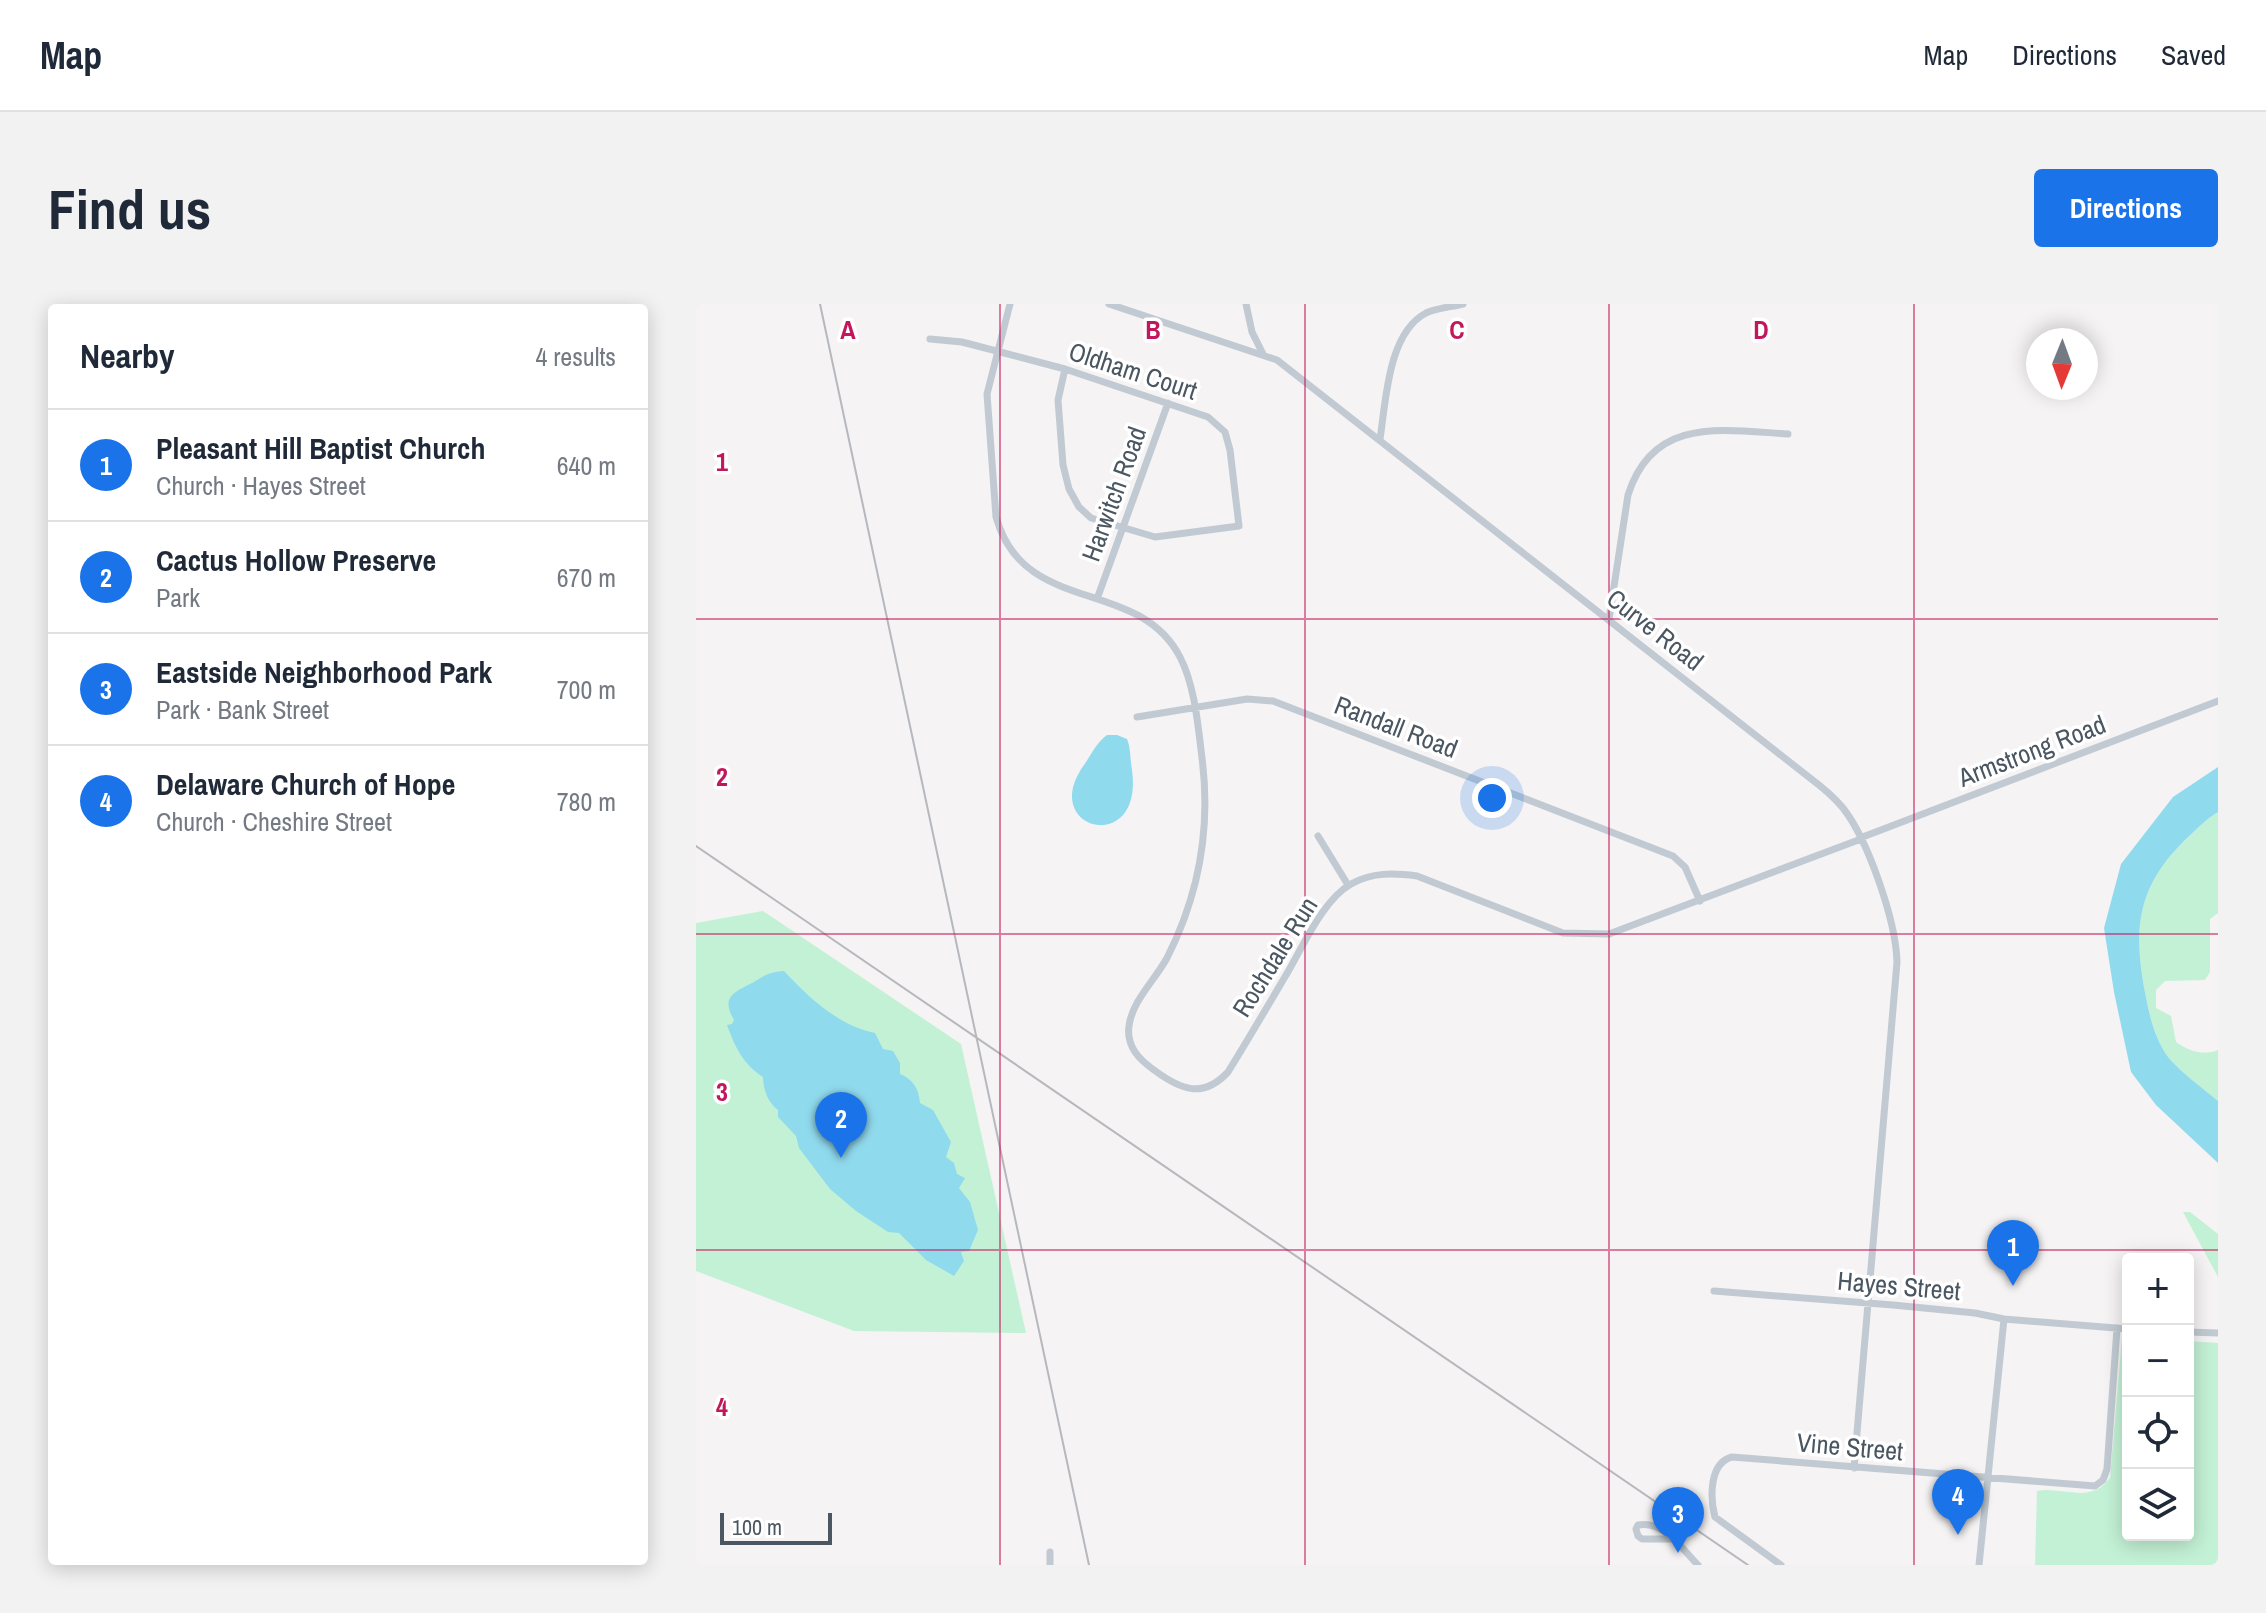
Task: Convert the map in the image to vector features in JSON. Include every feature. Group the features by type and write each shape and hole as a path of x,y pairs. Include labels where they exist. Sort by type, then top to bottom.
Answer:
{"street":[{"path":"1010,304 987,394 995,509 1000,532 1012,554 1037,576 1138,615 1161,631 1171,643 1188,677 1193,707"},
{"name":"Curve Road","path":"1109,304 1277,360 1828,793 1850,818 1893,924 1896,949 1854,1468"},
{"path":"1246,304 1252,332 1263,354"},
{"path":"1380,439 1397,346 1407,326 1428,312 1463,304"},
{"name":"Oldham Court","path":"930,339 962,342 1065,369 1208,417 1225,432 1239,526 1155,537 1123,528"},
{"path":"1065,369 1058,400 1063,465 1069,489 1079,507 1091,518 1123,528"},
{"name":"Harwitch Road","path":"1097,599 1168,403"},
{"path":"1609,619 1628,495 1646,460 1666,442 1691,432 1716,430 1788,434"},
{"name":"Randall Road","path":"1137,717 1259,699 1313,715 1673,856 1685,867 1700,901"},
{"name":"Armstrong Road","path":"1861,839 2218,701"},
{"name":"Rochdale Run","path":"1193,707 1202,758 1206,809 1200,868 1188,912 1166,960 1132,1013 1128,1028 1131,1045 1138,1058 1175,1085 1188,1089 1207,1088 1228,1072 1324,911 1348,885 1377,874 1417,876 1563,933 1609,934 1861,839"},
{"path":"1318,836 1348,885"},
{"name":"Hayes Street","path":"1714,1291 2122,1328"},
{"path":"1979,1565 2004,1319"},
{"name":"Vine Street","path":"1781,1565 1718,1520 1713,1487 1719,1464 1732,1457 2085,1488 2099,1484 2107,1469 2117,1328"},
{"path":"2194,1332 2218,1333"},
{"path":"1673,1539 1642,1539 1636,1529 1638,1525 1654,1525 1673,1539 1698,1565"},
{"path":"1050,1552 1050,1565"}],"green space":[{"path":"2218,812 2218,913 2210,919 2210,972 2205,980 2165,981 2156,990 2156,1008 2171,1016 2176,1042 2191,1050 2218,1050 2218,1101 2174,1064 2160,1044 2148,1008 2139,948 2142,910 2157,875 2185,840"},
{"path":"763,911 961,1044 1026,1333 854,1331 696,1271 696,923"},
{"path":"2183,1212 2190,1212 2218,1234 2218,1277"},
{"path":"2122,1337 2122,1541 2194,1541 2194,1341 2218,1343 2218,1565 2035,1565 2037,1491 2085,1493 2094,1491 2110,1478"}],"water":[{"path":"1107,735 1127,739 1132,770 1131,797 1123,815 1110,824 1095,824 1082,818 1073,805 1073,787 1084,765"},
{"path":"2218,767 2218,812 2185,840 2157,875 2142,910 2139,948 2148,1008 2160,1044 2174,1064 2218,1101 2218,1163 2156,1105 2131,1072 2104,928 2121,864 2173,797"},
{"path":"784,971 825,1009 849,1024 875,1033 883,1049 893,1051 900,1063 900,1074 914,1085 920,1103 933,1110 951,1142 946,1157 954,1163 957,1174 965,1178 959,1188 970,1202 978,1230 969,1251 961,1252 964,1261 954,1276 926,1260 899,1233 888,1232 830,1189 799,1148 796,1136 778,1117 778,1110 767,1095 763,1077 745,1061 737,1048 727,1025 734,1020 729,1000 741,989 765,976"}],"railway":[{"path":"820,304 1089,1565"},
{"path":"696,846 1748,1565"}],"place":[{"name":"Cactus Hollow Preserve","path":"841,1158"},
{"name":"Pleasant Hill Baptist Church","path":"2013,1286"},
{"name":"Delaware Church of Hope","path":"1958,1535"},
{"name":"Eastside Neighborhood Park","path":"1678,1553"}]}
